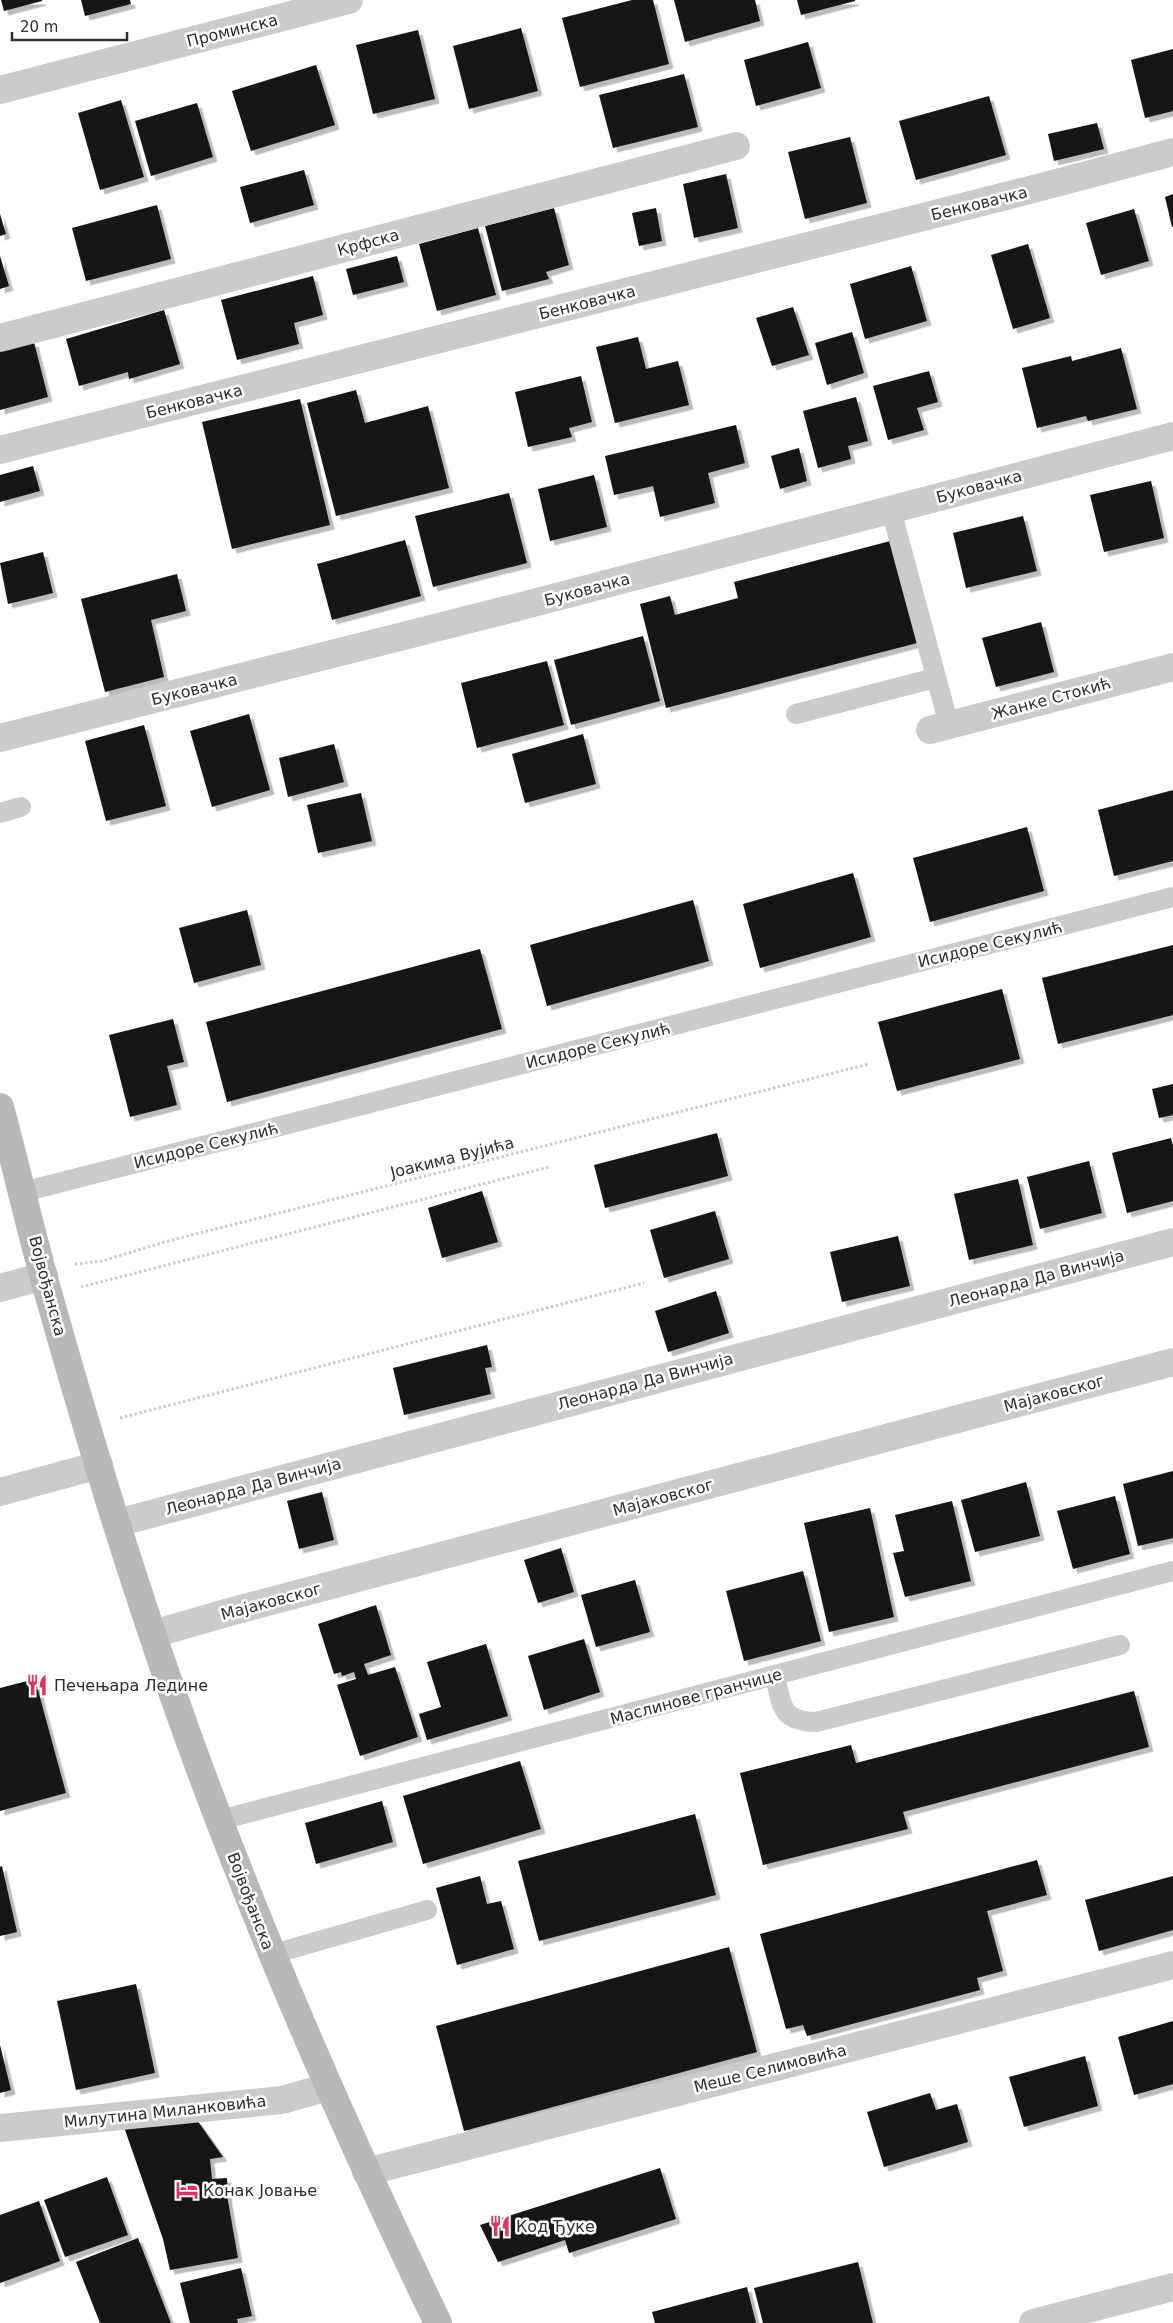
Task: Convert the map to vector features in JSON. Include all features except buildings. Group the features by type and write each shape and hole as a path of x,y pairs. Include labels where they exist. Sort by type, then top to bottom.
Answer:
{"main road":[{"name":"Војвођанска","path":"0,1107 44,1277 99,1465 174,1699 272,1954 328,2087 438,2323"}],"street":[{"name":"Проминска","path":"0,90 349,0"},
{"name":"Крфска","path":"0,338 736,146"},
{"name":"Бенковачка","path":"0,450 1173,152"},
{"name":"Буковачка","path":"0,738 1173,436"},
{"name":"Жанке Стокић","path":"940,728 1173,666"},
{"name":"Леонарда Да Винчија","path":"117,1523 1173,1242"},
{"path":"0,1288 44,1277"},
{"name":"Мајаковског","path":"153,1634 233,1610 1173,1362"},
{"path":"0,1492 99,1465"},
{"name":"Меше Селимовића","path":"366,2172 1173,1964"},
{"name":"Милутина Миланковића","path":"0,2128 282,2100 328,2087"},
{"path":"1033,2323 1173,2286"}],"lane":[{"path":"891,510 935,678 940,728"},
{"path":"796,714 935,678"},
{"path":"0,813 21,807"},
{"name":"Исидоре Секулић","path":"23,1192 1173,897"},
{"name":"Маслинове гранчице","path":"220,1820 1173,1571"},
{"path":"775,1676 782,1705 789,1716 801,1722 816,1722 1120,1645"},
{"path":"272,1954 427,1910"}],"path":[{"name":"Јоакима Вујића","path":"44,1277 70,1265 102,1261 178,1239 869,1064"},
{"path":"44,1277 549,1167"},
{"path":"88,1427 644,1283"}],"place":[{"name":"Печењара Ледине","path":"37,1685"},
{"name":"Конак Јовање","path":"187,2190"},
{"name":"Код Ђуке","path":"500,2226"}]}
